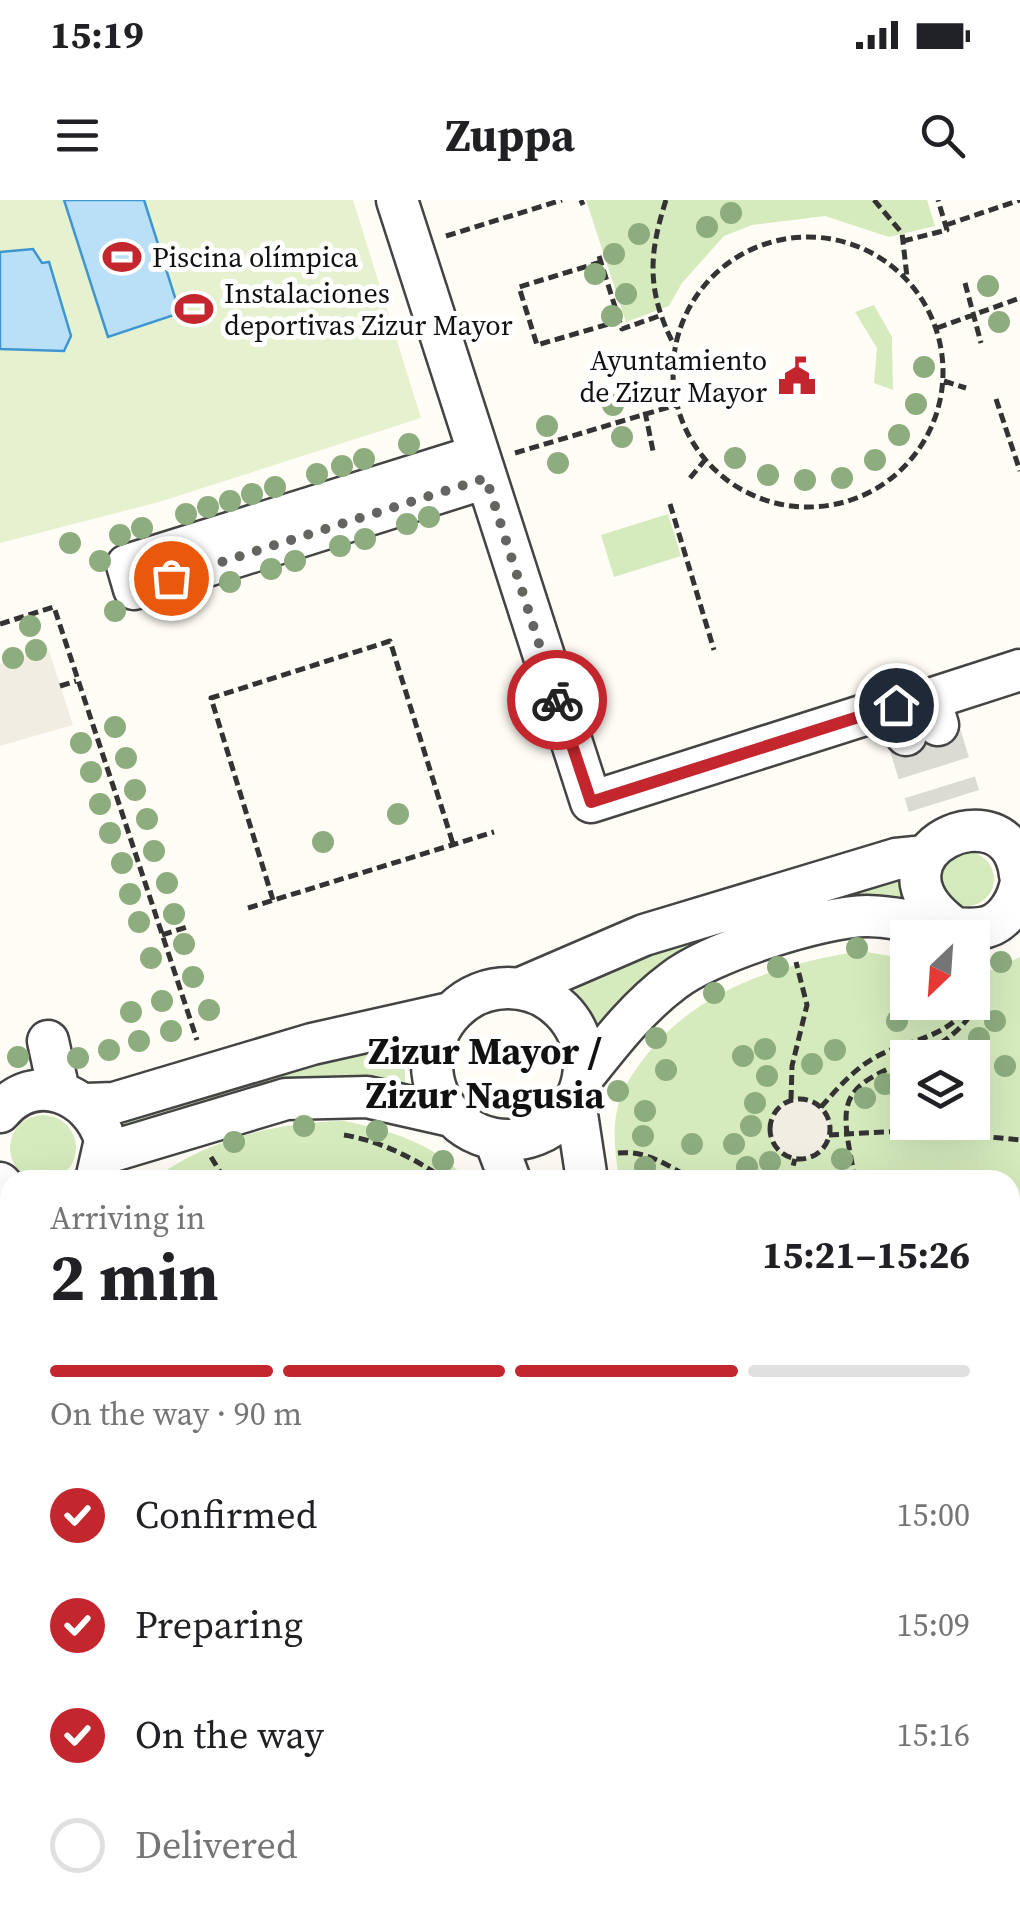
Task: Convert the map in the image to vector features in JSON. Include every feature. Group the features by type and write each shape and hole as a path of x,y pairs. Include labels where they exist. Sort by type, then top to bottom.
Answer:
{"street":[{"path":"397,200 488,464 591,802 896,705 922,730 930,699 1020,670"},
{"path":"488,464 134,589 127,565 488,464"},
{"path":"451,1116 435,1088 431,1061 436,1037 450,1013 464,1000 492,989 520,988 644,935 879,864 961,825 1003,840 1019,865 1020,876"},
{"path":"943,920 930,910 920,890 961,825"},
{"path":"990,926 1008,913 1020,886"},
{"path":"48,1041 72,1097 101,1126 101,1167 286,1099 367,1096 451,1116 476,1134 495,1140 534,1136 560,1121 618,1032 675,979 722,956 821,921 868,916 890,921"},
{"path":"520,988 551,1000 573,1023 583,1047 580,1089 597,1167"},
{"path":"0,1112 18,1097 37,1090 114,1103 312,1044 450,1013"},
{"path":"495,1140 506,1170"}],"path":[{"path":"430,241 562,200"},
{"path":"666,200 655,236 653,282 659,316 674,345"},
{"path":"874,200 902,234 908,280"},
{"path":"904,241 948,230 938,200"},
{"path":"946,224 1020,200"},
{"path":"808,236 844,241 879,256 908,280 937,328 944,381 933,425 908,464 872,492 829,506 783,505 740,489 704,460 676,405 674,345 686,310 708,280 736,256 771,241 808,236"},
{"path":"619,320 538,344 519,287 600,259 622,328 659,316"},
{"path":"965,282 981,343"},
{"path":"937,328 1020,298"},
{"path":"944,381 966,388"},
{"path":"639,382 654,451"},
{"path":"996,399 1020,472"},
{"path":"488,464 676,405"},
{"path":"690,478 704,460"},
{"path":"670,504 714,650"},
{"path":"0,624 54,607 199,1048"},
{"path":"273,900 211,698 390,640 453,844"},
{"path":"60,686 78,680"},
{"path":"248,908 494,832"},
{"path":"162,936 186,927"},
{"path":"791,1100 792,1066 807,1005 795,957"},
{"path":"820,1108 865,1064 956,1020"},
{"path":"947,1040 967,1020"},
{"path":"853,1170 847,1133 850,1093 860,1081 890,1068"},
{"path":"830,1135 820,1108 802,1099 791,1100 775,1112 769,1131 777,1150 795,1159 814,1156 830,1135 847,1133 919,1130 1020,1140"},
{"path":"329,1133 367,1139 431,1170"},
{"path":"211,1150 220,1170"},
{"path":"597,1167 632,1152 660,1160 676,1170"},
{"path":"792,1170 795,1159"}],"green space":[{"name":"Instalaciones deportivas Zizur Mayor","path":"0,200 353,200 421,418 159,502 0,543"},
{"path":"586,200 927,200 935,226 889,237 825,216 752,225 724,236 682,283 669,306 626,322"},
{"path":"874,305 892,337 893,390 874,383 877,348 855,312"},
{"path":"668,514 681,556 614,577 601,535"},
{"path":"967,852 986,860 994,879 986,898 967,906 948,898 940,879 948,860"},
{"path":"905,867 902,893 906,908 628,997 598,1026 570,993 621,961"},
{"path":"861,951 890,956 890,1020 990,1020 990,970 1020,957 1020,1170 618,1170 615,1137 619,1103 645,1057 689,1014 742,983 771,972"},
{"path":"371,1048 405,1049 405,1088 291,1077 117,1131 112,1118"},
{"path":"30,1118 56,1118 73,1135 76,1148 67,1170 19,1170 13,1161 13,1135"},
{"path":"344,1121 411,1140 458,1170 167,1170 243,1136"}],"shaded area":[{"path":"48,648 73,725 0,746 0,664"},
{"path":"800,1099 821,1108 830,1129 821,1150 800,1159 779,1150 770,1129 779,1108"}],"water":[{"name":"Piscina olímpica","path":"64,200 144,200 180,313 108,337"},
{"path":"33,249 42,263 49,262 71,336 64,351 0,349 0,252"}],"tunnel":[{"path":"938,725 960,796"},
{"path":"906,735 928,806"}],"way so far":[{"path":"171,578 486,478 557,700"}],"place":[{"name":"Piscina olímpica","path":"122,257"},
{"name":"Instalaciones deportivas Zizur Mayor","path":"194,309"},
{"name":"Ayuntamiento de Zizur Mayor","path":"797,376"}],"district":[{"name":"Zizur Mayor / Zizur Nagusia","path":"485,1073"}],"route":[{"path":"557,700 591,802 896,705"}]}
